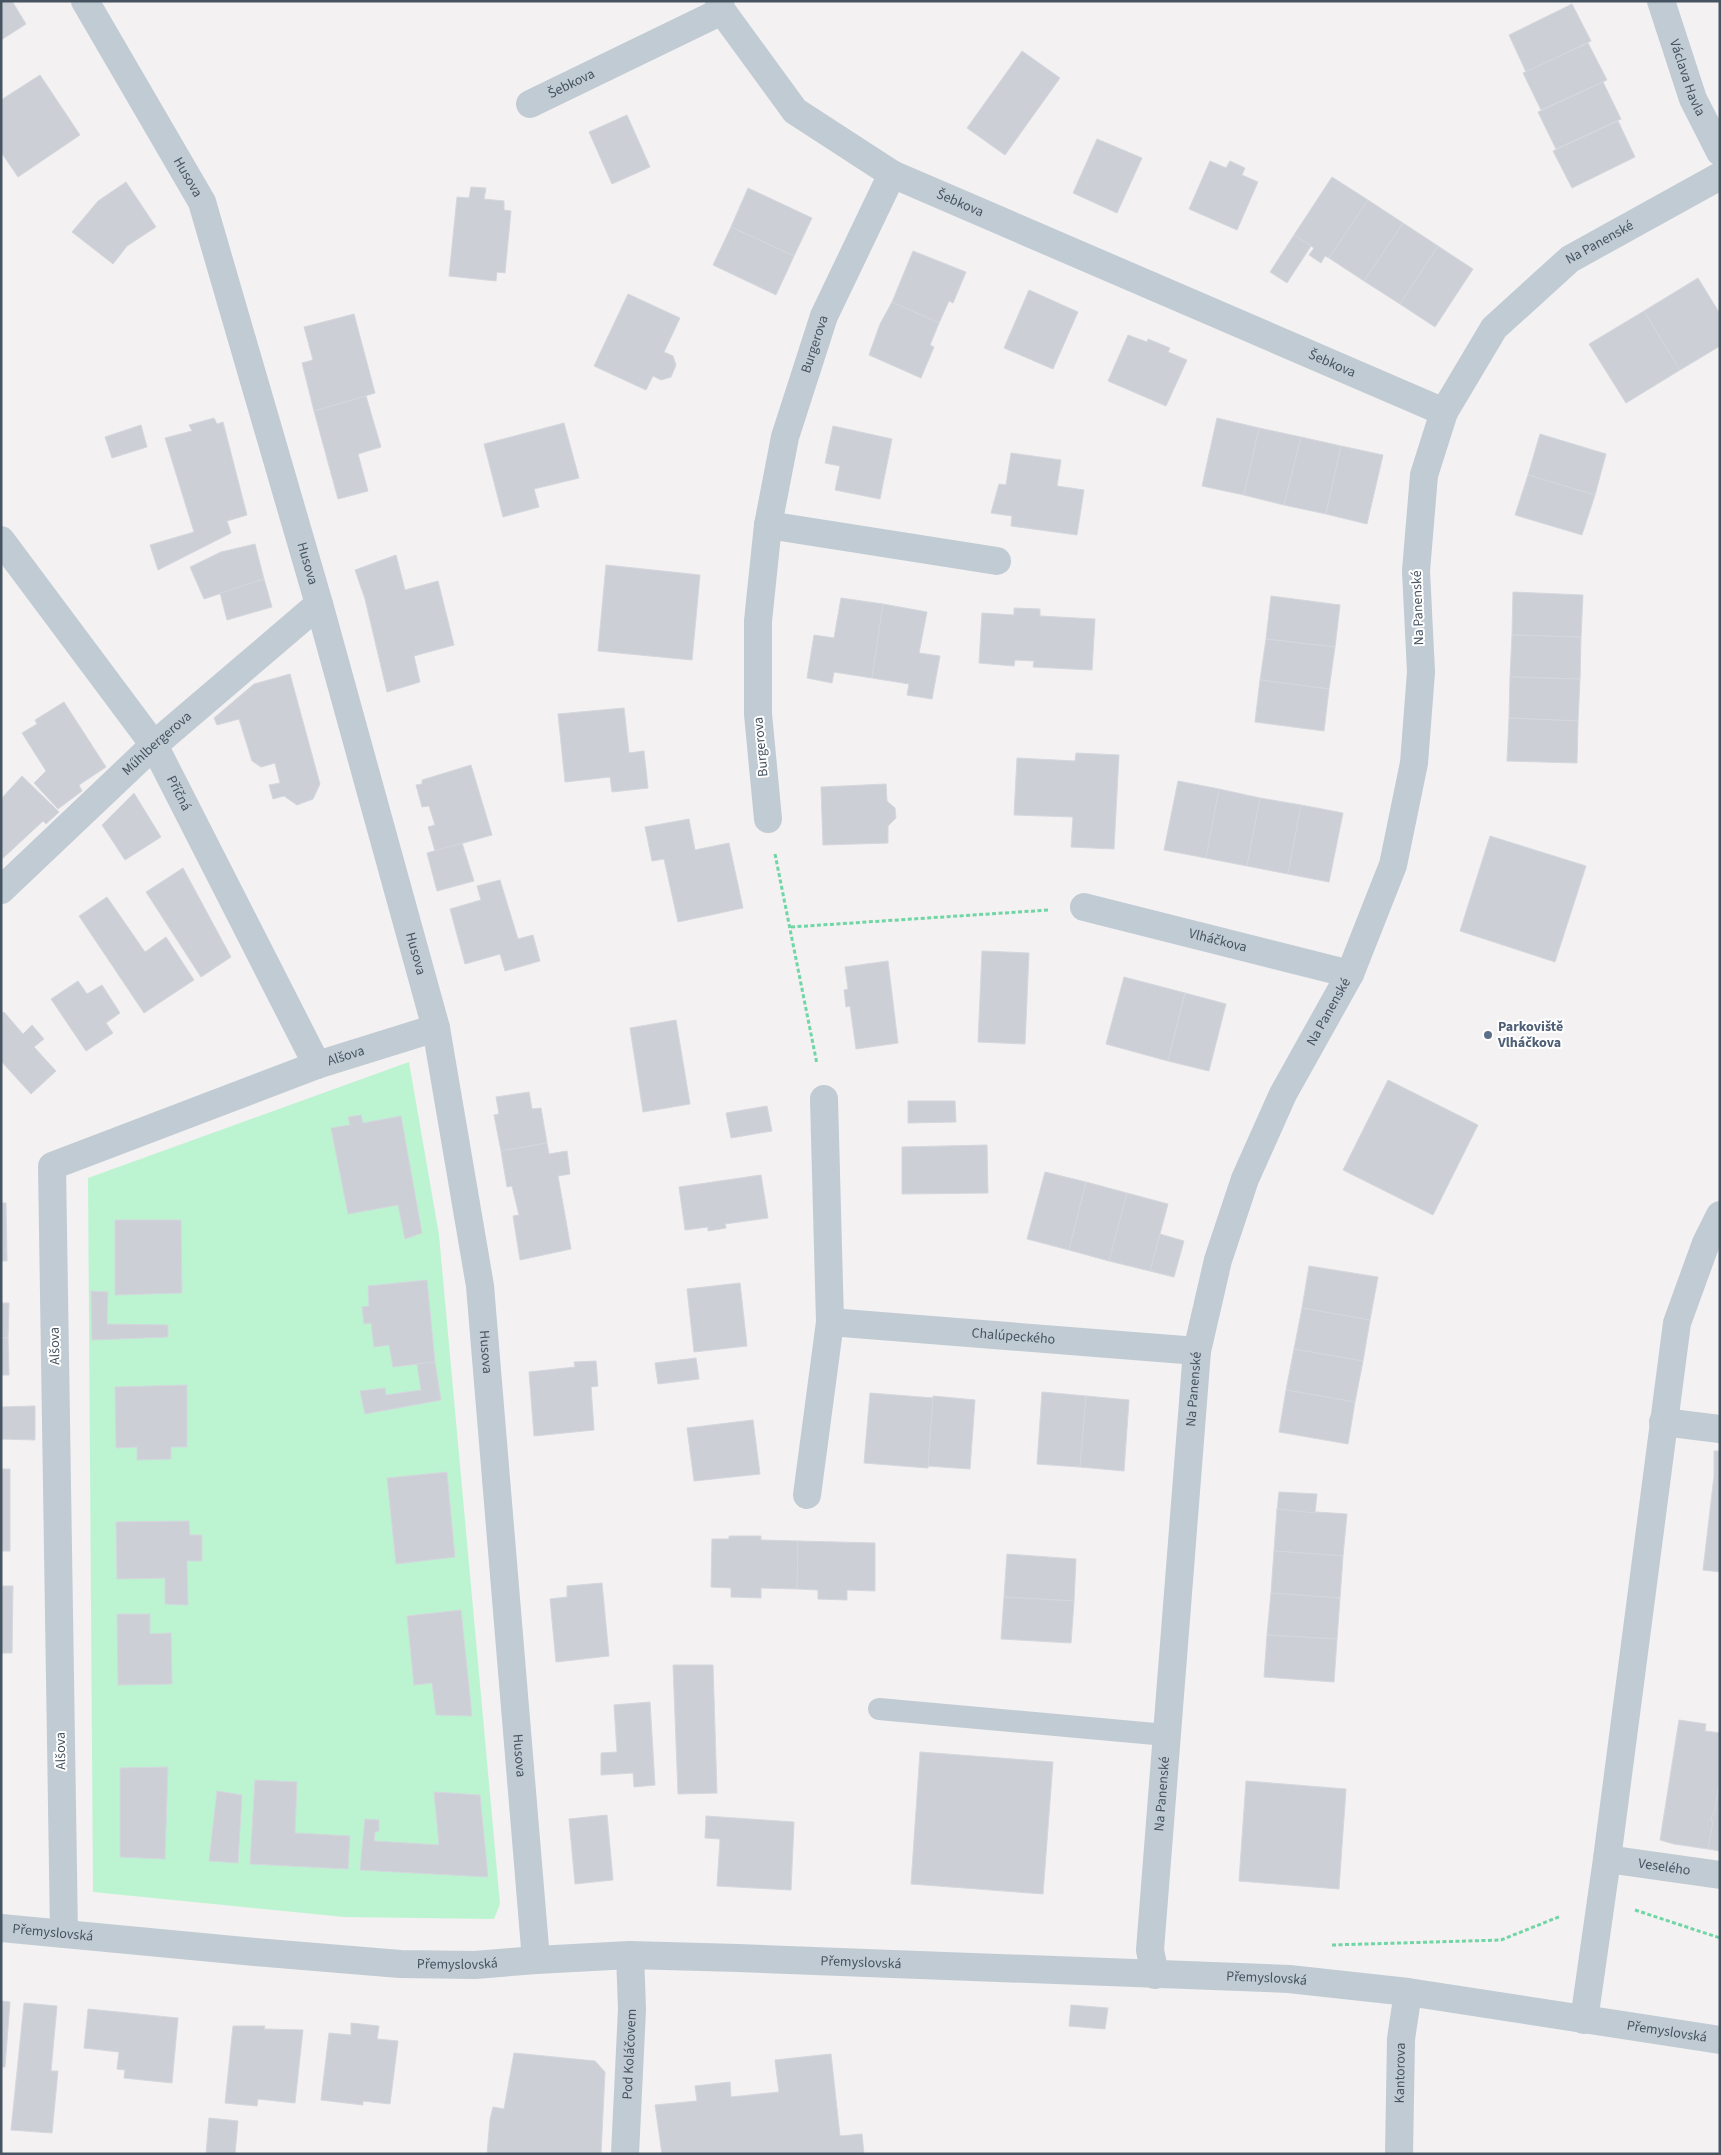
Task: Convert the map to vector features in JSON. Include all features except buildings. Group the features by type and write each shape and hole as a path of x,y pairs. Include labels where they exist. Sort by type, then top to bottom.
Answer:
{"street":[{"name":"Husova","path":"84,1 202,202 319,604 436,1028 480,1286 536,1960"},
{"name":"Václava Havla","path":"1661,1 1693,98 1720,152"},
{"name":"Šebkova","path":"530,104 721,6 795,111 892,174 1444,412"},
{"name":"Burgerova","path":"768,819 758,714 758,621 768,525 785,438 824,316 892,174"},
{"name":"Na Panenské","path":"1155,1975 1150,1950 1196,1350 1218,1260 1245,1178 1283,1094 1350,974 1393,865 1414,763 1421,672 1416,571 1424,475 1444,412 1494,328 1570,259 1720,176"},
{"path":"768,525 997,561"},
{"name":"Příčná","path":"2,542 154,745 317,1065"},
{"name":"Műhlbergerova","path":"1,890 154,745 319,604"},
{"name":"Vlháčkova","path":"1084,907 1350,974"},
{"name":"Alšova","path":"64,1934 52,1166 317,1065 436,1028"},
{"path":"807,1495 830,1322 824,1099"},
{"path":"1584,2020 1608,1859 1677,1323 1706,1244 1720,1215"},
{"name":"Chalúpeckého","path":"830,1322 1196,1350"},
{"path":"1663,1422 1720,1429"},
{"name":"Veselého","path":"1608,1859 1720,1875"},
{"name":"Přemyslovská","path":"1,1928 400,1964 475,1965 630,1955 1290,1979 1408,1992 1720,2040"},
{"name":"Pod Koláčovem","path":"626,2154 632,2009 630,1955"},
{"name":"Kantorova","path":"1399,2154 1401,2039 1408,1992"}],"lane":[{"path":"879,1710 1166,1735"}],"path":[{"path":"768,819 824,1099"},
{"path":"790,927 1084,907"},
{"path":"1326,1945 1501,1940 1546,1920 1601,1903 1647,1912 1720,1938"}],"green space":[{"path":"409,1062 439,1235 500,1904 494,1919 344,1917 93,1892 88,1178"}],"place":[{"name":"Parkoviště Vlháčkova","path":"1488,1035"}]}
